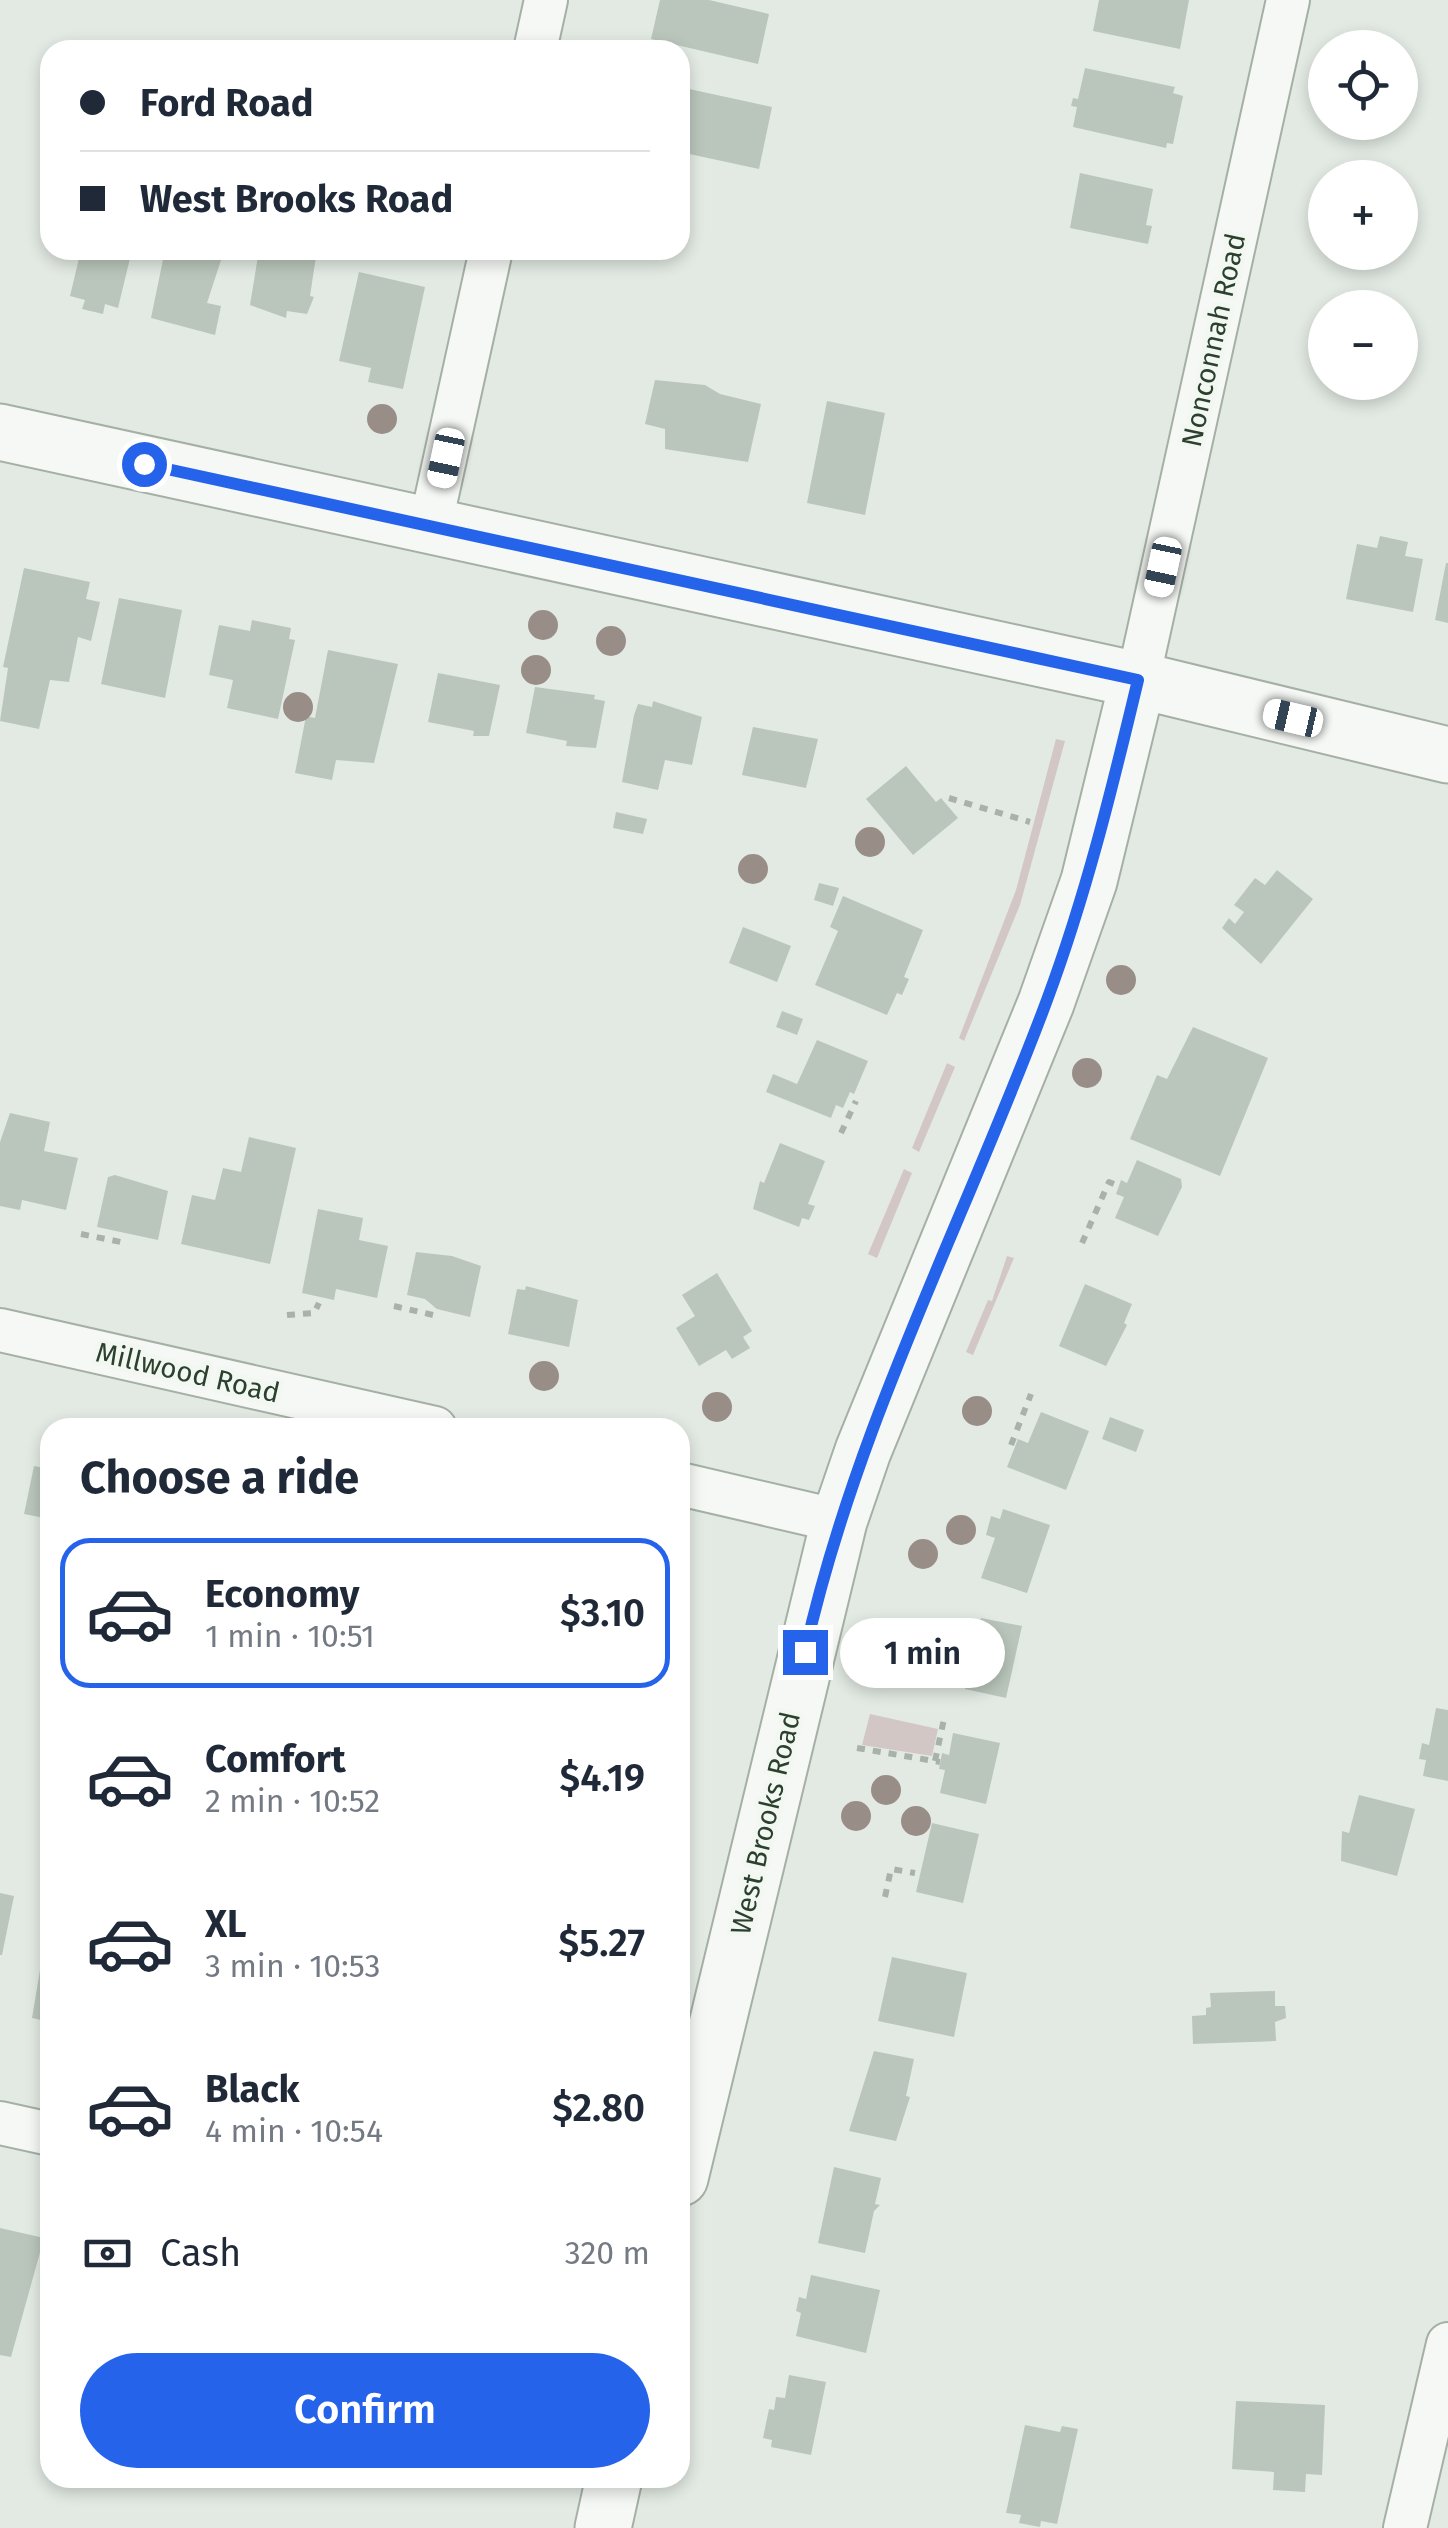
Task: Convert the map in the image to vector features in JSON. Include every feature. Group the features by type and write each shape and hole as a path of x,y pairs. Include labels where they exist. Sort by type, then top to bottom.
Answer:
{"street":[{"path":"537,40 546,0"},
{"name":"Nonconnah Road","path":"1138,680 1288,0"},
{"path":"430,527 489,260"},
{"path":"0,432 1138,680 1448,755"},
{"name":"West Brooks Road","path":"690,2137 839,1521 863,1451 1046,1003 1089,881 1138,680"},
{"name":"Millwood Road","path":"0,1330 391,1418"},
{"path":"690,1486 839,1521"},
{"path":"0,2123 40,2132"},
{"path":"1405,2528 1448,2344"},
{"path":"603,2528 612,2488"}],"path":[{"path":"949,798 1030,822"},
{"path":"841,1133 856,1102"},
{"path":"1082,1243 1109,1182 1119,1186"},
{"path":"81,1234 126,1243"},
{"path":"287,1315 314,1313 319,1303"},
{"path":"394,1306 433,1314 434,1306"},
{"path":"1011,1444 1031,1394"},
{"path":"857,1748 938,1761 944,1718"},
{"path":"885,1897 891,1868 915,1872"}],"shaded area":[{"path":"1056,739 1065,741 1020,905 964,1041 959,1038 1016,890"},
{"path":"947,1063 955,1067 919,1152 912,1148"},
{"path":"904,1169 912,1173 877,1258 868,1254"},
{"path":"1007,1256 1014,1258 973,1355 966,1352 988,1300 992,1301"},
{"path":"870,1714 938,1729 932,1756 862,1745"}],"building":[{"path":"660,0 709,0 769,14 758,64 690,48 690,40 651,39"},
{"path":"1099,0 1189,0 1180,49 1093,31"},
{"path":"1085,68 1175,87 1173,93 1183,96 1173,144 1167,143 1166,148 1073,127 1077,107 1071,106 1073,98 1078,99"},
{"path":"690,89 772,107 759,169 690,154"},
{"path":"1080,173 1153,189 1146,225 1152,226 1148,244 1070,228"},
{"path":"79,260 130,260 118,308 105,304 103,314 82,309 85,300 70,296"},
{"path":"163,260 221,260 207,303 221,306 215,335 151,318"},
{"path":"257,260 315,260 310,296 314,297 307,314 287,311 286,318 250,305"},
{"path":"359,272 425,287 403,389 368,382 371,368 339,361"},
{"path":"655,380 705,385 720,394 761,404 748,462 665,449 665,429 645,424"},
{"path":"827,401 885,413 865,515 807,503"},
{"path":"1380,536 1408,542 1405,556 1423,559 1413,612 1346,599 1357,544 1377,548"},
{"path":"1448,563 1448,623 1435,620"},
{"path":"24,568 90,582 86,599 100,602 91,641 78,637 69,682 50,680 39,729 0,721 8,668 3,667"},
{"path":"119,598 182,610 165,698 101,684"},
{"path":"252,620 291,628 289,639 295,640 278,719 227,708 233,680 209,675 219,625 250,631"},
{"path":"328,650 398,664 374,763 336,760 332,780 295,773 306,716 315,718"},
{"path":"438,673 500,685 489,736 473,736 474,731 428,722"},
{"path":"535,687 595,695 594,699 605,701 596,748 566,746 567,741 526,733"},
{"path":"653,701 702,717 692,765 665,760 658,790 622,782 638,704 652,707"},
{"path":"753,727 818,739 806,788 742,775"},
{"path":"906,766 936,802 941,798 958,818 913,855 866,799"},
{"path":"616,812 647,819 643,834 613,828"},
{"path":"1277,870 1313,899 1261,964 1222,928 1229,918 1235,924 1244,912 1234,905 1255,878 1265,885"},
{"path":"819,883 839,888 833,906 814,900"},
{"path":"843,896 923,930 904,977 909,979 887,1015 815,985 838,931 830,927"},
{"path":"743,927 791,946 777,982 729,963"},
{"path":"782,1011 803,1019 797,1035 776,1027"},
{"path":"1193,1027 1268,1058 1220,1176 1130,1139 1157,1075 1167,1079"},
{"path":"817,1040 868,1061 854,1094 850,1092 843,1108 836,1105 831,1118 766,1092 773,1074 797,1084"},
{"path":"10,1113 50,1122 44,1151 78,1158 66,1210 22,1200 20,1210 0,1206 0,1142"},
{"path":"249,1137 296,1148 270,1264 181,1244 192,1195 215,1200 223,1168 241,1172"},
{"path":"780,1143 825,1161 808,1204 815,1206 809,1220 802,1218 799,1227 753,1209 760,1181 764,1183"},
{"path":"1137,1160 1181,1179 1182,1187 1158,1236 1115,1218 1124,1197 1116,1194 1121,1180 1127,1183"},
{"path":"115,1175 168,1191 158,1240 97,1227 108,1177"},
{"path":"318,1209 363,1218 359,1240 388,1246 377,1298 336,1289 334,1300 302,1293"},
{"path":"416,1252 452,1256 481,1266 470,1317 437,1309 425,1299 407,1295"},
{"path":"717,1273 752,1331 743,1337 750,1348 732,1359 726,1350 699,1366 676,1328 695,1316 682,1295"},
{"path":"1085,1284 1132,1304 1124,1323 1127,1325 1106,1366 1059,1346"},
{"path":"526,1286 578,1300 569,1347 508,1334 517,1289 525,1290"},
{"path":"1041,1412 1089,1431 1066,1490 1007,1467 1018,1439 1028,1443"},
{"path":"1110,1417 1144,1430 1136,1452 1102,1439"},
{"path":"34,1466 40,1467 40,1517 24,1514"},
{"path":"1003,1509 1050,1525 1027,1593 981,1578 995,1538 986,1535 991,1516 1000,1519"},
{"path":"981,1618 1022,1626 1006,1698 965,1689 967,1680 963,1679"},
{"path":"1436,1708 1448,1710 1448,1781 1423,1776 1426,1760 1419,1759 1422,1743 1429,1745"},
{"path":"953,1733 1000,1743 986,1804 940,1793 945,1770 939,1769 942,1753 949,1755"},
{"path":"1359,1795 1415,1809 1397,1876 1341,1861 1342,1831 1349,1833"},
{"path":"932,1823 979,1834 963,1903 916,1892"},
{"path":"0,1893 14,1896 2,1955 0,1955"},
{"path":"892,1957 967,1973 954,2037 878,2021"},
{"path":"40,1970 40,2020 32,2018"},
{"path":"1275,1991 1275,2006 1285,2006 1286,2018 1275,2022 1276,2041 1193,2044 1192,2016 1206,2015 1206,2008 1211,2007 1210,1993"},
{"path":"874,2051 914,2059 906,2096 910,2097 896,2141 849,2131"},
{"path":"834,2167 881,2178 875,2204 880,2205 874,2211 865,2253 818,2243"},
{"path":"0,2228 40,2237 40,2252 11,2357 0,2355"},
{"path":"811,2275 880,2290 866,2353 796,2336 801,2313 796,2311 799,2297 806,2299"},
{"path":"789,2375 826,2382 811,2455 771,2447 772,2440 763,2438 769,2409 774,2410 776,2397 785,2398"},
{"path":"1236,2401 1325,2405 1322,2475 1306,2474 1305,2492 1273,2490 1274,2472 1232,2469"},
{"path":"1025,2425 1060,2432 1062,2426 1078,2429 1057,2524 1041,2521 1040,2527 1019,2523 1021,2515 1006,2513"}],"route":[{"path":"144,464 1138,680 1089,881 1046,1003 863,1451 839,1521 805,1652"}]}
